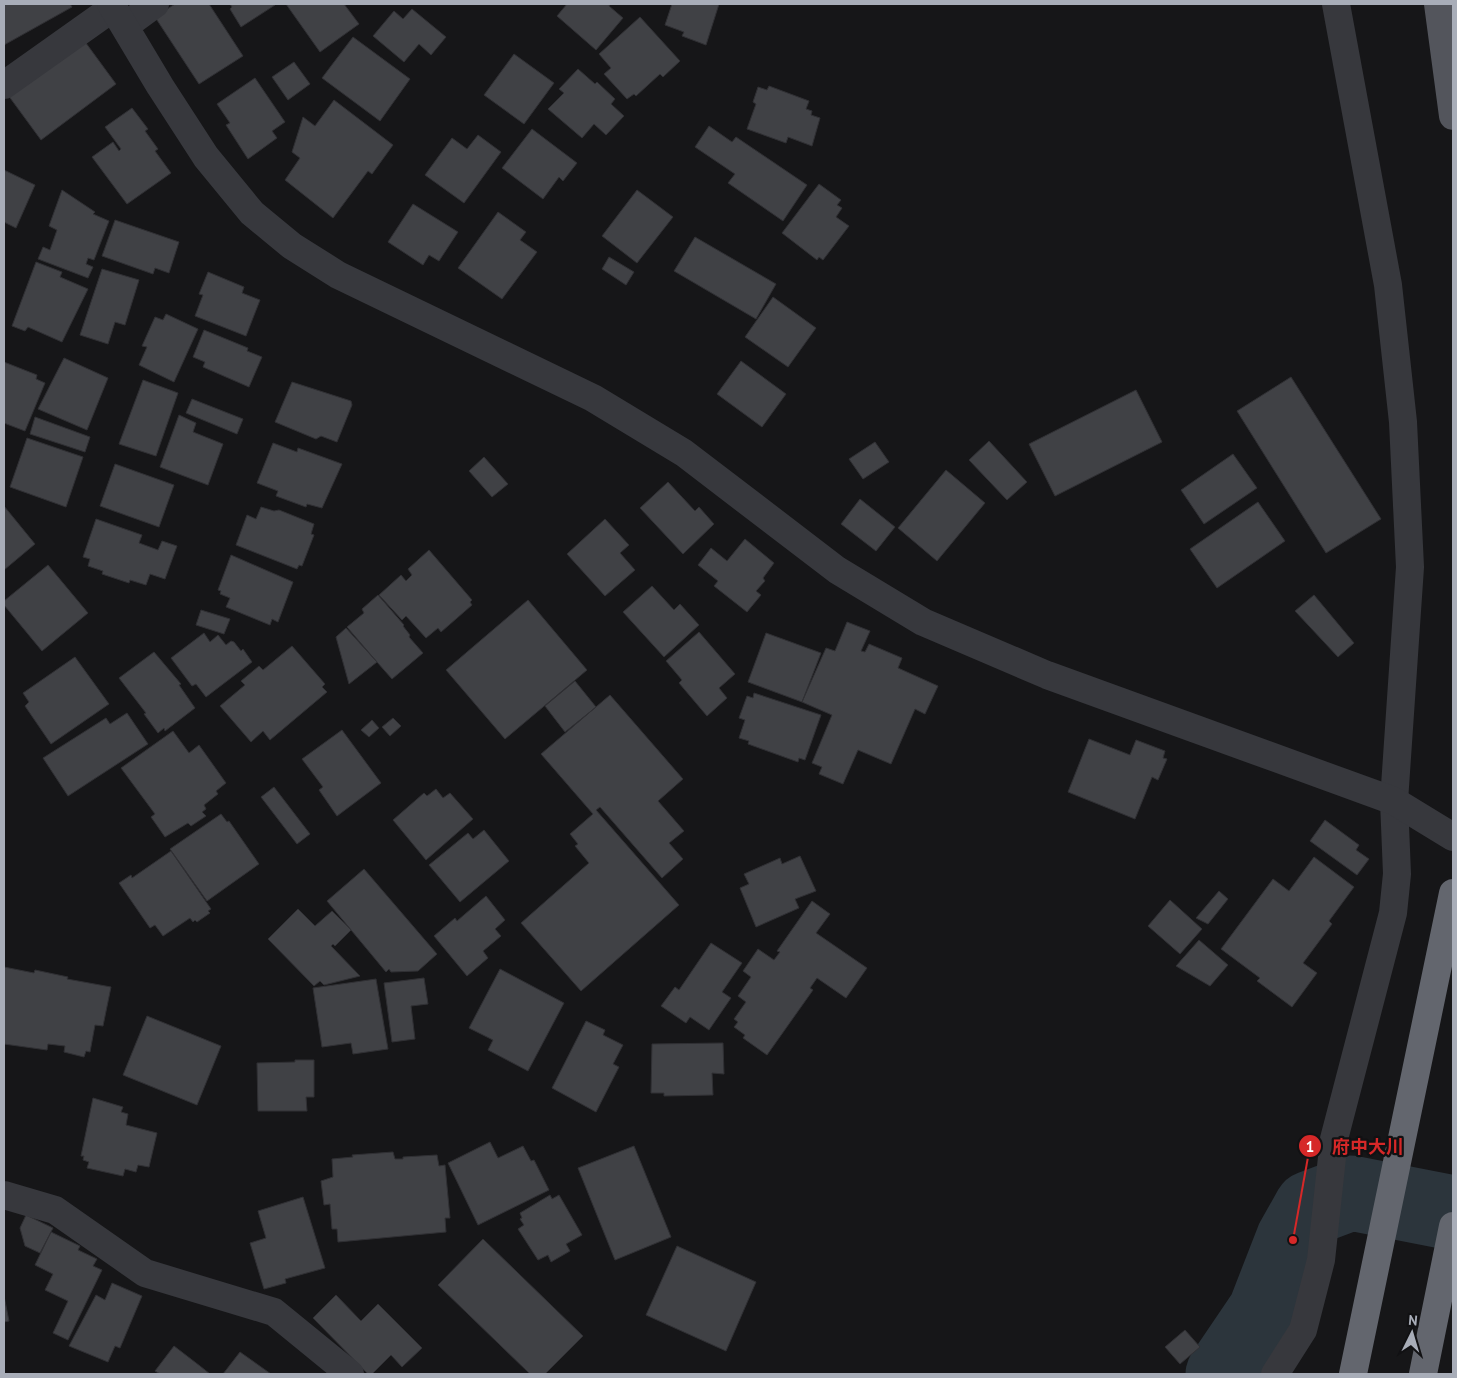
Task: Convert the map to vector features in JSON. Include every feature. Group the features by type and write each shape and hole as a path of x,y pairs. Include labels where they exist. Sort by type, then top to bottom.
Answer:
{"highway":[{"path":"1353,1374 1453,893"},
{"path":"1423,1374 1453,1226"}],"main road":[{"path":"1438,4 1453,116"}],"street":[{"path":"4,85 117,12 155,4"},
{"path":"1275,1374 1303,1330 1321,1260 1334,1139 1393,913 1396,874 1394,801 1410,567 1403,422 1388,285 1336,4"},
{"path":"117,12 160,86 206,157 252,213 292,246 338,275 593,398 684,453 838,570 923,622 1047,675 1394,801 1453,837"},
{"path":"4,1195 55,1210 146,1273 274,1312 350,1374"}],"building":[{"path":"4,4 70,4 72,7 4,45"},
{"path":"175,4 209,4 243,56 199,84 155,17"},
{"path":"230,4 275,5 241,27 230,9 232,7"},
{"path":"286,4 344,4 359,24 320,52"},
{"path":"567,4 610,4 609,6 623,18 596,50 557,16"},
{"path":"672,4 719,4 706,45 682,36 684,32 665,25"},
{"path":"412,9 446,37 431,55 419,44 404,62 373,36 394,11 403,19"},
{"path":"640,17 680,61 663,77 660,74 636,96 634,94 627,99 604,74 611,68 599,54"},
{"path":"353,37 410,79 380,121 322,78"},
{"path":"83,39 116,84 41,140 8,95"},
{"path":"514,54 554,83 524,124 484,95"},
{"path":"294,62 310,84 288,100 272,77"},
{"path":"578,69 595,84 597,82 615,99 611,104 624,116 606,135 594,124 582,138 548,109 564,93 559,89"},
{"path":"255,78 285,122 272,131 277,138 248,159 226,125 230,123 217,104"},
{"path":"769,86 809,101 806,109 812,111 811,115 820,118 812,146 788,137 786,143 747,129 756,104 753,102 758,87 767,90"},
{"path":"334,100 393,145 372,174 368,171 333,218 285,180 300,158 292,152 303,117 315,126"},
{"path":"132,108 148,129 145,131 158,149 155,151 171,173 127,204 92,157 113,142 119,151 121,149 105,127"},
{"path":"709,126 732,142 736,137 807,185 783,221 728,183 735,174 695,147"},
{"path":"532,129 577,163 563,181 559,177 543,199 502,168"},
{"path":"478,135 501,152 464,203 425,175 452,138 467,149"},
{"path":"4,170 35,185 16,228 4,222"},
{"path":"819,184 841,200 837,205 842,208 836,217 849,226 823,260 819,257 817,260 782,233"},
{"path":"62,190 95,212 93,214 109,221 94,260 88,258 86,264 93,267 88,278 38,259 43,247 50,250 57,230 49,226"},
{"path":"637,190 673,217 637,263 602,236"},
{"path":"413,204 458,232 439,261 429,255 423,265 388,242"},
{"path":"498,212 526,232 520,240 537,252 502,299 458,268"},
{"path":"115,220 179,242 169,273 155,268 153,274 102,256"},
{"path":"695,237 776,284 756,319 674,271"},
{"path":"609,257 634,272 626,285 602,269"},
{"path":"36,262 62,272 60,277 88,289 62,342 28,327 25,331 12,326"},
{"path":"102,269 139,280 125,325 115,322 108,344 80,335"},
{"path":"208,272 244,287 242,293 260,300 246,336 195,316 203,295 199,294"},
{"path":"773,297 816,328 788,367 745,337"},
{"path":"166,314 198,329 174,382 139,365 147,347 142,346 155,317 163,320"},
{"path":"204,330 248,348 247,351 262,357 249,387 203,367 205,362 193,357"},
{"path":"64,358 108,378 87,430 38,409"},
{"path":"741,361 786,394 762,427 717,394"},
{"path":"4,362 37,375 36,379 45,383 25,431 4,423"},
{"path":"1291,377 1381,519 1326,553 1237,411"},
{"path":"143,380 178,393 156,456 119,444"},
{"path":"292,382 351,401 352,405 337,442 321,436 316,439 275,422"},
{"path":"1136,390 1162,442 1055,496 1029,444"},
{"path":"192,399 243,419 237,434 186,413"},
{"path":"179,415 196,423 193,432 223,444 208,485 160,467"},
{"path":"35,417 90,437 85,452 30,434"},
{"path":"27,438 83,457 66,507 10,487"},
{"path":"989,441 1027,482 1007,500 969,460"},
{"path":"875,442 889,462 863,479 849,459"},
{"path":"273,443 297,452 298,448 342,464 322,508 307,504 306,507 276,496 278,491 257,483"},
{"path":"1233,454 1257,488 1204,524 1181,490"},
{"path":"484,457 508,484 492,497 469,471"},
{"path":"115,464 174,485 159,527 100,506"},
{"path":"946,470 985,503 937,561 898,528"},
{"path":"668,482 695,511 699,507 714,524 683,554 640,508"},
{"path":"860,499 895,527 876,551 841,524"},
{"path":"1258,502 1285,541 1217,588 1190,549"},
{"path":"4,506 35,544 4,570"},
{"path":"261,507 274,511 279,510 314,524 311,534 314,535 302,566 299,565 297,569 236,545 247,515 256,519"},
{"path":"96,519 142,535 139,543 158,550 162,541 177,546 165,579 150,574 146,585 130,580 129,583 102,574 103,571 88,566 90,559 83,557"},
{"path":"605,519 629,545 620,553 635,570 605,596 567,554"},
{"path":"745,539 774,563 763,578 765,581 756,591 761,595 747,612 714,586 718,581 698,565 711,548 727,561"},
{"path":"429,550 472,600 470,602 472,605 441,632 438,628 426,638 406,616 402,620 379,595 401,575 406,581 412,575 408,569"},
{"path":"231,555 293,582 278,622 272,619 270,625 226,607 230,598 220,594 221,591 218,590"},
{"path":"48,565 88,613 42,651 4,605 4,601"},
{"path":"652,586 674,610 680,604 699,625 664,657 623,612"},
{"path":"378,595 404,625 410,635 409,637 423,653 392,679 347,627 364,613 362,609"},
{"path":"1314,595 1354,643 1338,657 1295,611"},
{"path":"528,600 587,670 505,739 446,670"},
{"path":"201,610 230,619 224,634 196,625"},
{"path":"847,622 870,631 861,651 865,652 869,644 902,658 898,668 938,686 925,714 915,709 891,764 858,750 843,784 819,774 822,767 812,763 832,715 802,702 826,648 835,651"},
{"path":"346,628 377,662 349,684 336,637"},
{"path":"699,632 735,674 719,688 727,698 707,716 679,683 682,680 666,661"},
{"path":"204,633 210,642 218,635 226,645 231,641 234,642 241,651 243,649 252,662 206,697 196,684 192,686 171,658"},
{"path":"766,633 821,653 802,702 748,682"},
{"path":"292,646 325,684 322,687 327,692 270,740 263,731 251,742 220,706 245,685 241,681 259,666 263,670"},
{"path":"154,652 181,684 179,685 195,708 165,731 164,728 158,733 144,714 146,713 119,678"},
{"path":"75,657 109,704 51,744 25,706 29,702 23,693"},
{"path":"575,681 596,707 565,732 545,706"},
{"path":"754,693 821,715 805,760 799,758 798,762 748,744 749,741 739,738 745,720 739,718 747,696 753,698"},
{"path":"610,695 683,779 658,801 684,831 669,843 683,859 662,878 600,807 596,810 679,905 581,991 521,923 589,863 575,846 578,844 570,834 593,814 541,754"},
{"path":"127,713 148,744 68,796 43,758 106,718 110,724"},
{"path":"393,718 401,726 390,736 382,727"},
{"path":"372,720 379,728 369,737 361,730"},
{"path":"342,730 381,783 337,816 319,790 323,787 302,759"},
{"path":"173,731 189,753 199,745 226,783 216,791 218,794 204,805 206,809 202,812 206,816 191,826 188,823 165,837 151,817 155,814 121,768"},
{"path":"1089,739 1130,755 1136,740 1165,751 1163,758 1167,759 1158,780 1152,777 1135,819 1068,792"},
{"path":"274,787 310,834 297,844 261,797"},
{"path":"436,789 443,798 450,793 473,819 426,860 393,820 424,793 427,796"},
{"path":"221,814 227,822 229,821 259,864 207,901 170,849"},
{"path":"1325,820 1359,845 1356,850 1369,859 1357,875 1310,841"},
{"path":"484,830 509,861 460,902 429,865 468,833 473,839"},
{"path":"171,851 211,909 208,911 210,913 197,922 195,920 193,922 190,918 163,936 155,925 150,928 119,883 131,875 132,878"},
{"path":"800,856 816,891 795,899 799,908 756,927 740,888 749,884 744,874 780,858 782,864"},
{"path":"1314,857 1354,887 1329,921 1332,924 1303,963 1317,973 1292,1007 1257,981 1260,978 1221,949 1273,879 1289,891"},
{"path":"364,869 437,954 418,971 391,972 389,969 386,972 327,901"},
{"path":"1219,891 1228,899 1208,924 1196,918"},
{"path":"486,896 505,920 495,929 501,936 483,951 488,958 467,976 434,936 455,918 457,921"},
{"path":"1170,900 1202,929 1180,954 1148,926"},
{"path":"812,901 830,914 816,933 867,968 846,998 817,978 810,988 813,990 767,1055 743,1038 745,1035 734,1027 738,1022 734,1019 746,1002 738,996 751,977 743,971 758,949 774,960 780,952 777,951"},
{"path":"298,909 315,926 332,911 351,930 335,946 333,944 331,946 360,976 324,985 320,981 314,986 268,939"},
{"path":"1199,940 1228,965 1210,986 1176,966"},
{"path":"711,943 742,963 722,992 731,998 709,1030 690,1017 686,1023 661,1006 675,987 679,990"},
{"path":"4,967 34,973 35,970 68,977 67,979 111,987 103,1026 95,1025 90,1052 86,1051 84,1057 64,1052 65,1046 48,1044 47,1050 4,1044"},
{"path":"500,969 564,1003 528,1071 488,1050 493,1040 469,1028"},
{"path":"424,978 428,1004 411,1006 415,1039 392,1042 384,983"},
{"path":"376,979 388,1049 353,1054 351,1043 322,1047 313,988"},
{"path":"147,1016 221,1046 197,1105 123,1075"},
{"path":"586,1021 605,1030 603,1035 623,1045 613,1064 619,1067 596,1112 552,1088"},
{"path":"723,1043 724,1074 712,1073 713,1095 664,1096 664,1093 651,1093 652,1044"},
{"path":"295,1060 314,1060 314,1097 306,1097 307,1111 258,1111 257,1063 295,1062"},
{"path":"93,1098 123,1107 121,1112 128,1114 126,1125 157,1133 149,1167 138,1165 136,1172 125,1169 123,1176 87,1168 89,1162 83,1160 84,1156 81,1156"},
{"path":"490,1142 498,1158 523,1146 531,1161 534,1160 549,1190 478,1225 448,1163"},
{"path":"634,1146 671,1237 615,1260 578,1168"},
{"path":"393,1152 395,1159 437,1155 439,1166 445,1165 450,1218 445,1218 446,1232 338,1242 337,1229 332,1229 330,1204 324,1205 321,1181 333,1177 332,1159 353,1157 352,1155"},
{"path":"550,1195 552,1199 559,1195 582,1235 566,1244 570,1251 551,1262 548,1255 538,1260 518,1229 524,1225 520,1219 522,1218 520,1213"},
{"path":"303,1197 325,1268 285,1279 286,1283 264,1289 250,1243 266,1238 258,1211"},
{"path":"26,1215 53,1228 40,1253 25,1246 20,1228"},
{"path":"51,1232 80,1246 78,1250 97,1259 93,1266 102,1270 68,1340 53,1333 68,1301 45,1290 53,1274 35,1265"},
{"path":"483,1239 583,1336 545,1374 530,1374 438,1285"},
{"path":"677,1246 756,1282 726,1351 646,1315"},
{"path":"112,1283 142,1296 120,1348 115,1346 108,1362 69,1346 96,1295 105,1300"},
{"path":"336,1295 361,1321 378,1304 422,1348 402,1367 391,1355 372,1374 368,1374 313,1318"},
{"path":"4,1296 9,1321 4,1322"},
{"path":"1185,1330 1200,1347 1180,1364 1165,1347"},
{"path":"174,1346 210,1374 160,1374 155,1371"},
{"path":"240,1352 271,1374 223,1374"}],"waterway":[{"path":"1223,1374 1265,1312 1293,1240 1311,1208 1351,1193 1453,1213"}],"place":[{"name":"府中大川","path":"1293,1240"}]}
